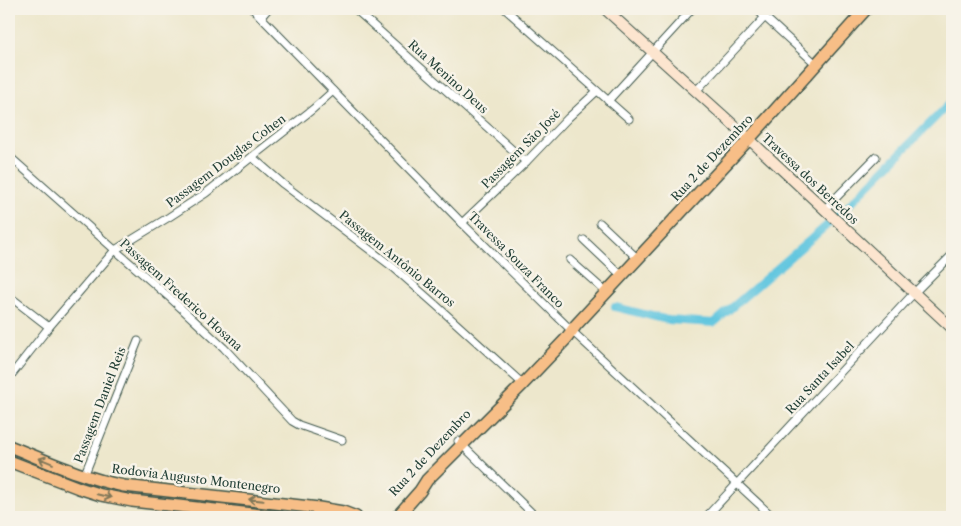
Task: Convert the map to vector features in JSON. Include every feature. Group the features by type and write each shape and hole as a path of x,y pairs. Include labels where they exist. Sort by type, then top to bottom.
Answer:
{"main road":[{"name":"Rua 2 de Dezembro","path":"390,517 421,479 521,382 622,275 816,64 859,11"},
{"name":"Rua 2 de Dezembro","path":"397,517 460,443"},
{"name":"Rodovia Augusto Montenegro","path":"9,446 84,476 124,486 319,508 343,512 356,517"},
{"path":"9,461 101,495 132,501 279,517"}],"street":[{"name":"Travessa Souza Franco","path":"253,9 462,223 773,517"},
{"path":"261,17 268,9"},
{"name":"Rua Menino Deus","path":"355,9 526,162"},
{"path":"505,9 629,119"},
{"name":"Travessa dos Berredos","path":"605,9 952,328"},
{"path":"608,100 692,9"},
{"path":"756,9 816,64"},
{"path":"696,91 765,17"},
{"name":"Passagem Douglas Cohen","path":"9,378 49,327 115,250 169,218 206,193 313,110 333,91"},
{"name":"Passagem São José","path":"462,223 597,91"},
{"name":"Passagem Frederico Hosana","path":"9,156 224,348 292,421 342,440"},
{"name":"Passagem Antônio Barros","path":"252,157 284,184 394,268 521,382"},
{"path":"825,210 876,157"},
{"path":"600,223 637,258"},
{"path":"584,240 622,275"},
{"name":"Rua Santa Isabel","path":"706,517 952,254"},
{"path":"570,260 606,292"},
{"path":"9,296 49,327"},
{"name":"Passagem Daniel Reis","path":"84,476 138,341"},
{"path":"460,443 536,517"}],"waterway":[{"path":"615,307 668,320 714,323 841,213 952,101"}]}
